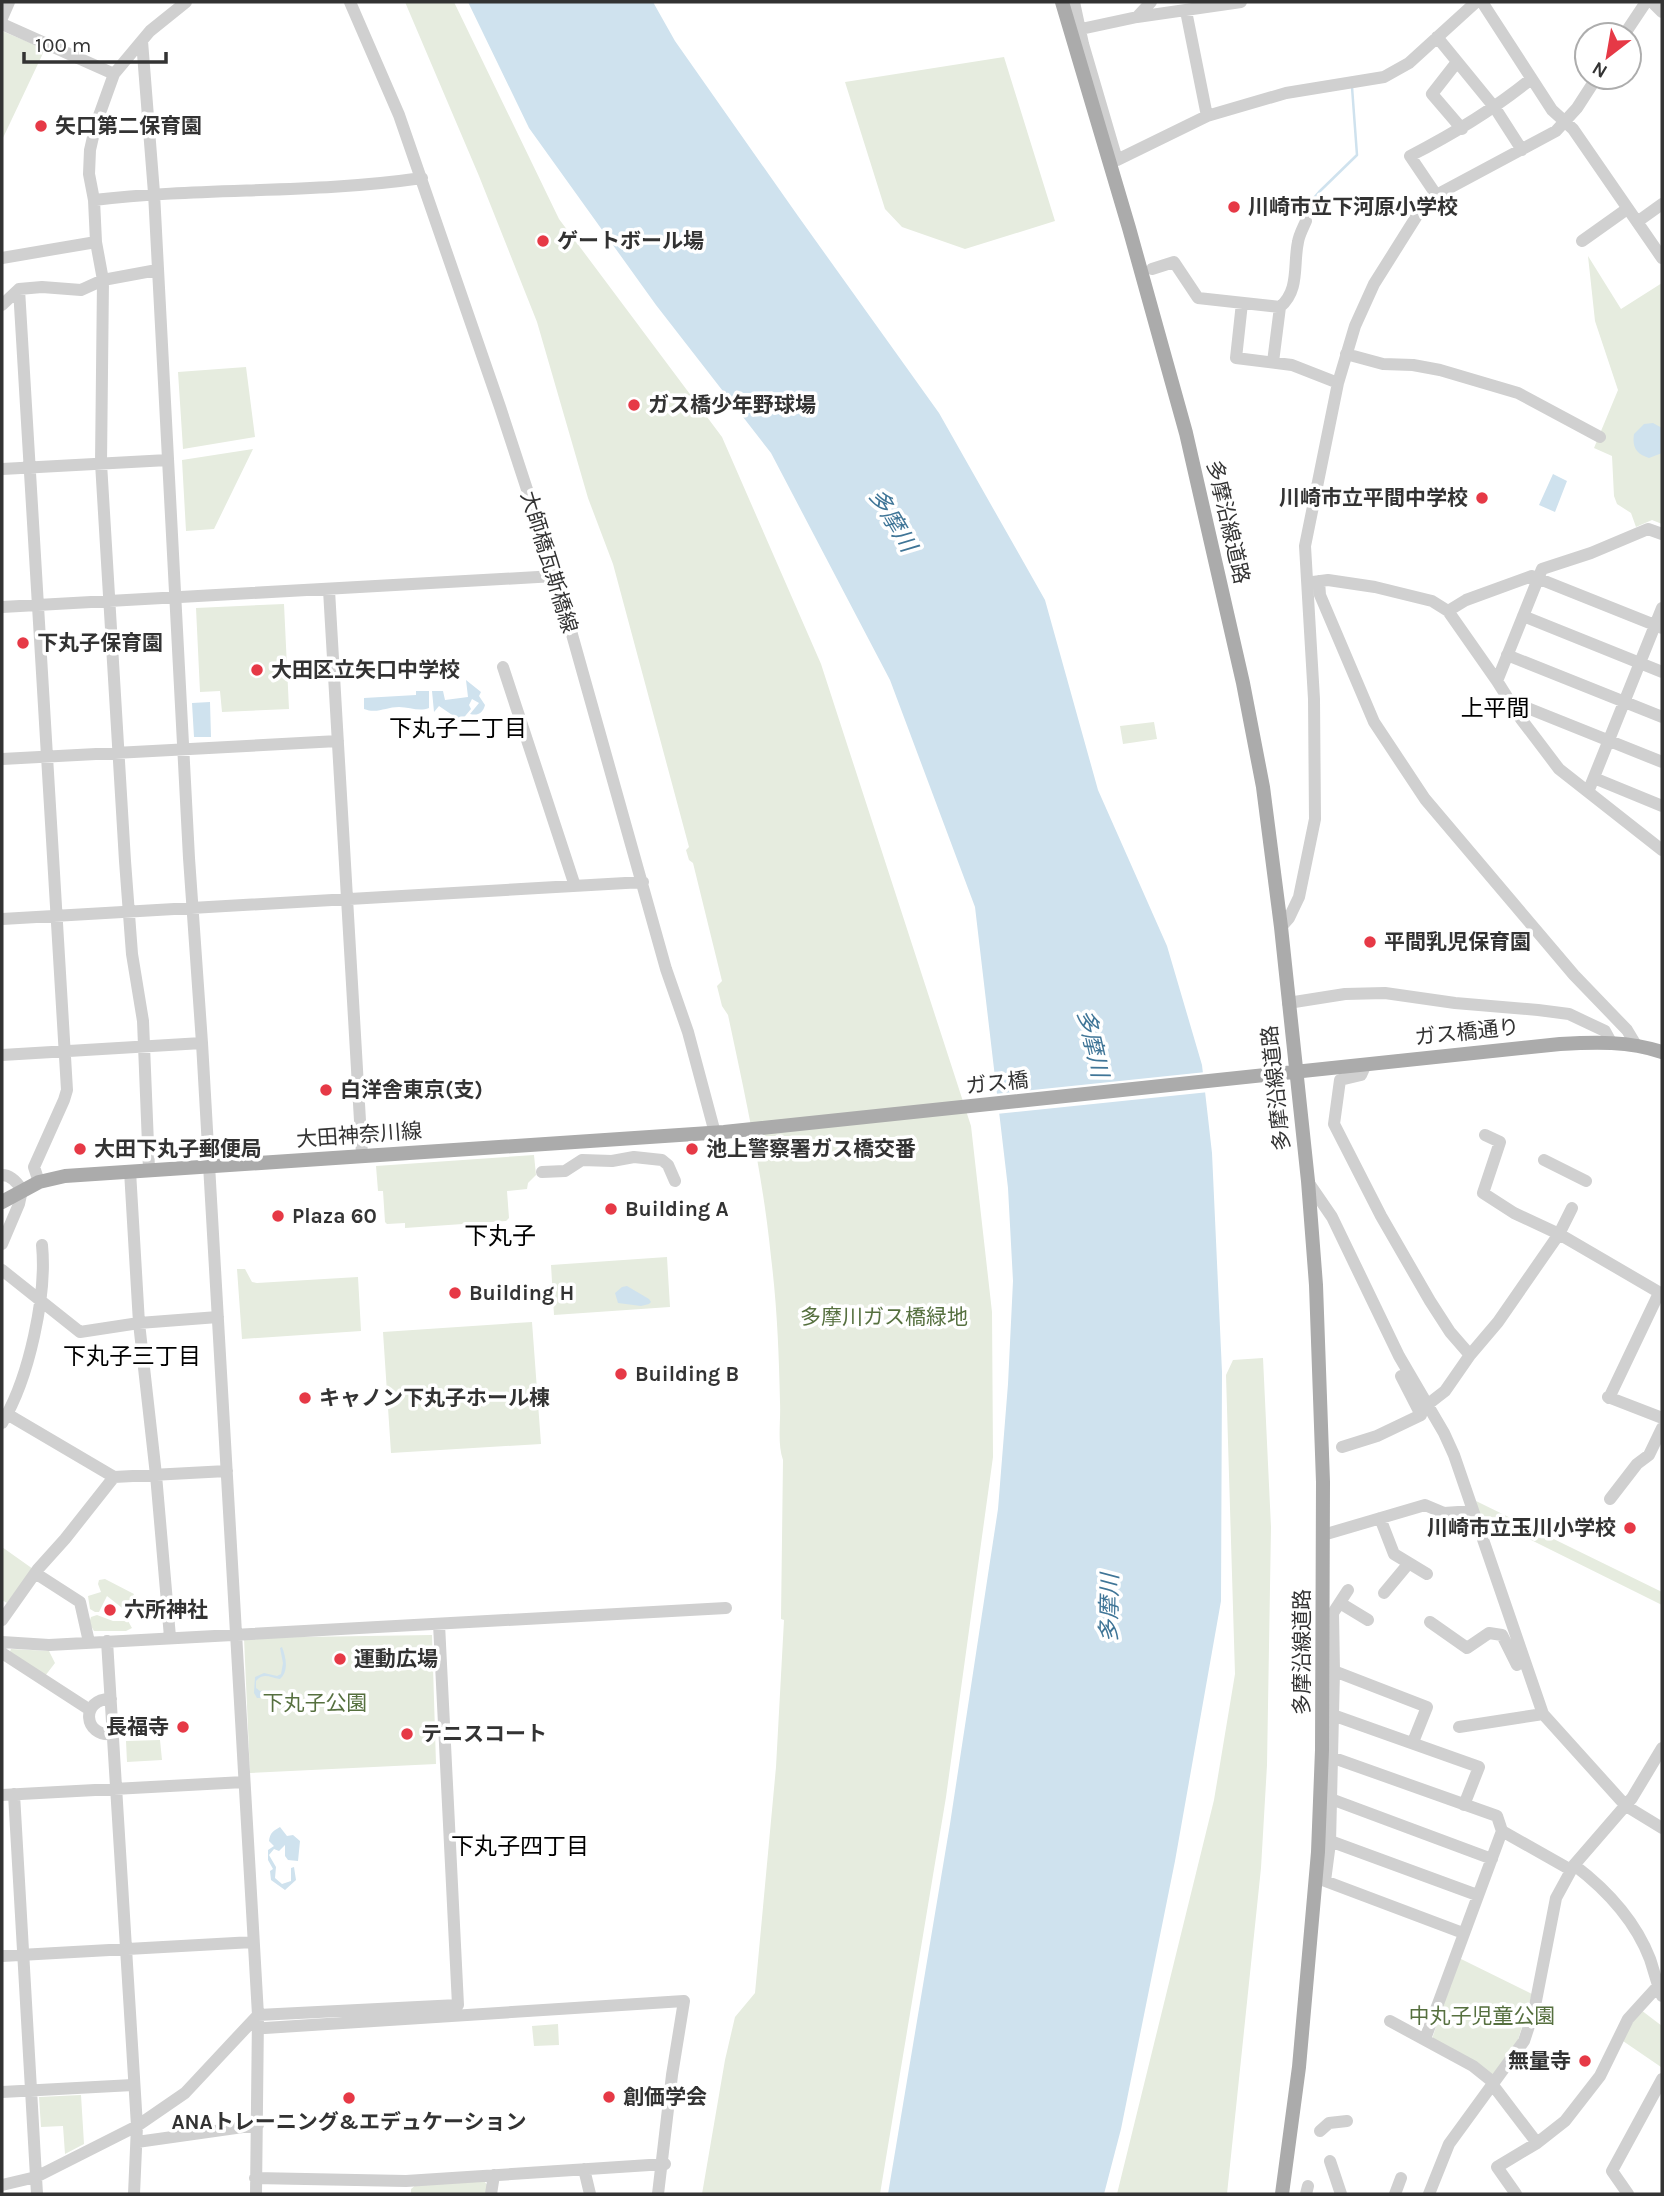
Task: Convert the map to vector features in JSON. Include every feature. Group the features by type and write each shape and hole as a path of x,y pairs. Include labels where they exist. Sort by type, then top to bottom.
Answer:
{"main road":[{"name":"多摩沿線道路","path":"1062,2 1186,433 1243,683 1261,774 1282,927 1308,1181 1316,1285 1323,1535 1332,1609 1318,1852 1299,2067 1282,2194"},
{"name":"ガス橋通り","path":"1275,1075 1560,1044 1611,1042 1662,1052"},
{"name":"ガス橋","path":"720,1133 1275,1075"},
{"name":"大田神奈川線","path":"2,1202 22,1189 65,1176 720,1133"}],"street":[{"path":"2,18 9,2"},
{"path":"149,1169 143,1021 132,954 101,463 103,280 89,174 90,150 96,124 114,74 149,31 186,2"},
{"name":"大師橋瓦斯橋線","path":"350,2 399,115 500,407 555,576 666,969 720,1133"},
{"path":"1074,2 1083,44 1117,160 1207,116 1286,93 1384,77 1409,63 1476,2"},
{"path":"1138,17 1151,2"},
{"path":"1081,29 1138,17 1241,2"},
{"path":"1482,2 1552,110 1573,129 1662,258"},
{"path":"1634,21 1646,2"},
{"path":"1651,2 1662,12"},
{"path":"1186,11 1207,116"},
{"path":"2,24 114,74"},
{"path":"1437,37 1495,108 1522,150"},
{"path":"142,41 154,193 167,460 258,2015 256,2194"},
{"path":"1457,62 1432,94 1462,130"},
{"path":"1437,196 1410,156 1462,130 1531,79"},
{"path":"1282,927 1299,898 1315,819 1313,582 1307,535 1346,354 1374,284 1414,216 1423,206 1556,131 1588,91"},
{"path":"94,200 154,193 371,185 422,178"},
{"path":"1637,222 1662,204"},
{"path":"1582,241 1627,209"},
{"path":"1273,362 1280,307 1294,288 1298,241 1306,221"},
{"path":"2,258 96,242"},
{"path":"1152,269 1174,262 1195,296 1280,307"},
{"path":"2,305 19,289 42,287 81,290 103,280 157,270"},
{"path":"19,289 66,1094 34,1167 39,1182"},
{"path":"1241,303 1236,358 1292,365 1338,383"},
{"path":"1346,354 1383,364 1413,365 1440,370 1518,393 1600,437"},
{"path":"2,469 167,460"},
{"path":"1448,611 1466,600 1648,529 1662,534"},
{"path":"1497,681 1540,573"},
{"path":"1540,573 1659,627"},
{"path":"2,607 555,576"},
{"path":"1313,582 1328,580 1375,587 1432,601 1448,611 1521,719 1559,769 1660,849"},
{"path":"1313,582 1358,687 1387,745 1424,799 1574,975 1627,1030 1636,1045"},
{"path":"329,590 362,1156"},
{"path":"1588,792 1640,663 1659,627 1662,608"},
{"path":"1523,616 1662,672"},
{"path":"1507,655 1662,717"},
{"path":"503,667 575,886"},
{"path":"1509,701 1662,762"},
{"path":"2,759 338,741"},
{"path":"1594,778 1662,806"},
{"path":"2,919 643,881"},
{"path":"1288,1003 1345,994 1385,993 1455,1003 1538,1010 1569,1014 1605,1031 1611,1042"},
{"path":"2,1055 202,1043"},
{"path":"1366,1064 1361,1075 1340,1080 1334,1124 1381,1216 1430,1301 1450,1332 1470,1355"},
{"path":"1485,1135 1500,1142 1483,1193 1661,1294 1608,1397 1662,1418"},
{"path":"542,1172 565,1171 582,1160 612,1161 634,1157 662,1160 668,1165 675,1181"},
{"path":"1544,1160 1587,1181"},
{"path":"131,1171 139,1323 170,1637"},
{"path":"2,1175 15,1180 22,1189 19,1204 2,1244"},
{"path":"1308,1181 1332,1217 1406,1370 1454,1455 1543,1714 1626,1805 1662,1828"},
{"path":"1427,1405 1454,1380 1470,1355 1498,1322 1559,1234 1572,1208"},
{"path":"42,1245 44,1268 40,1302 25,1368 5,1410 114,1477 227,1471"},
{"path":"2,1270 80,1332 139,1323 218,1317"},
{"path":"1342,1447 1377,1436 1420,1415 1401,1376 1406,1370"},
{"path":"1610,1499 1637,1464 1649,1455 1662,1428"},
{"path":"2,1620 36,1573 114,1477"},
{"path":"1323,1535 1425,1505 1444,1513 1473,1511"},
{"path":"1380,1518 1394,1554 1427,1574"},
{"path":"1384,1593 1409,1563"},
{"path":"36,1573 80,1602 89,1642"},
{"path":"1348,1590 1332,1609 1334,1671 1328,1714 1331,1799 1325,1881 1463,1933"},
{"path":"2,1643 50,1645 726,1608"},
{"path":"1332,1609 1368,1620"},
{"path":"1430,1622 1467,1648 1489,1633 1502,1635 1517,1665 1524,1663"},
{"path":"2,2185 36,2177 137,2126 185,2093 258,2015 458,2005 439,1624"},
{"path":"107,1641 137,2126 134,2194"},
{"path":"2,1653 90,1710"},
{"path":"1334,1671 1427,1707 1413,1742"},
{"path":"111,1699 100,1700 90,1710 89,1719 92,1727 101,1734 113,1734"},
{"path":"1328,1714 1479,1767 1464,1805"},
{"path":"1460,1727 1543,1714"},
{"path":"1429,2194 1449,2144 1514,2057 1528,2032 1556,1898 1573,1867 1626,1805 1662,1748"},
{"path":"1331,1757 1497,1816 1502,1831 1425,2039"},
{"path":"37,2194 23,1955 8,1795 244,1782"},
{"path":"1331,1799 1492,1858"},
{"path":"1502,1831 1573,1867 1619,1906 1636,1930 1660,1991 1628,2019 1607,2064 1590,2091 1565,2121 1497,2167 1516,2194"},
{"path":"1329,1841 1478,1895"},
{"path":"2,1956 253,1942"},
{"path":"265,2028 684,2001 658,2194"},
{"path":"1390,2021 1474,2066 1493,2083 1536,2143"},
{"path":"1628,2194 1612,2171 1662,2079"},
{"path":"2,2092 133,2085"},
{"path":"1320,2131 1329,2123 1347,2121"},
{"path":"137,2142 258,2125"},
{"path":"1330,2161 1340,2194"},
{"path":"255,2178 406,2181 663,2164"},
{"path":"584,2169 590,2194"},
{"path":"491,2194 494,2175"},
{"path":"1395,2194 1401,2178"},
{"path":"406,2181 406,2194"}],"green space":[{"name":"多摩川ガス橋緑地","path":"405,2 454,2 559,219 722,437 821,664 971,1126 992,1312 993,1457 946,1797 880,2194 702,2194 735,2017 755,1993 776,1767 784,1620 781,1619 783,1460 776,1311 768,1227 741,1075 728,1015 722,1006 717,986 722,981 613,564 588,498 537,322"},
{"path":"2,31 45,49 2,140"},
{"path":"1004,57 1055,221 965,249 902,227 885,209 845,82"},
{"path":"1588,256 1621,309 1662,283 1662,524 1652,520 1636,527 1631,513 1617,504 1614,496 1612,456 1594,448 1618,390 1595,321"},
{"path":"246,367 255,437 183,449 178,372"},
{"path":"253,449 214,529 186,531 182,460"},
{"path":"284,604 289,709 222,712 220,691 200,692 196,608"},
{"path":"1154,722 1157,739 1123,744 1120,726"},
{"path":"534,1155 536,1175 528,1183 527,1189 507,1191 509,1218 506,1221 405,1228 405,1223 385,1222 383,1191 378,1191 376,1166"},
{"path":"667,1257 670,1307 554,1315 551,1265"},
{"path":"237,1269 245,1269 252,1282 257,1283 358,1277 361,1331 242,1339"},
{"path":"532,1322 541,1444 391,1453 383,1332"},
{"path":"1263,1358 1271,1527 1267,1765 1261,1868 1227,2194 1117,2194 1214,1800 1235,1674 1226,1375 1233,1360"},
{"path":"1476,1501 1662,1592 1662,1605 1479,1514"},
{"path":"2,1547 33,1569 7,1603 2,1600"},
{"path":"105,1579 134,1594 126,1611 107,1596 99,1612 90,1609 88,1596 101,1592 99,1580"},
{"path":"97,1615 113,1621 128,1621 132,1628 126,1631 94,1631 89,1623 91,1617"},
{"name":"下丸子公園","path":"432,1635 436,1764 250,1773 244,1638"},
{"path":"11,1649 49,1651 55,1663 45,1676 9,1654"},
{"path":"160,1740 162,1760 127,1762 126,1741"},
{"name":"中丸子児童公園","path":"1459,1958 1532,1994 1517,2043 1492,2077 1432,2039"},
{"path":"1641,2010 1662,2026 1661,2067 1623,2041 1628,2025"},
{"path":"558,2024 559,2045 534,2046 532,2026"},
{"path":"81,2095 84,2144 65,2154 63,2126 41,2127 39,2097"},
{"path":"483,2180 489,2187 487,2194 411,2194 411,2189 417,2184"}],"water":[{"name":"多摩川","path":"468,2 653,2 675,41 939,413 1045,600 1098,790 1167,946 1202,1065 1212,1153 1222,1372 1221,1601 1175,1861 1121,2129 1104,2194 888,2194 950,1824 998,1509 1008,1384 1013,1281 1008,1188 975,907 890,680 771,453 656,305 529,128"},
{"path":"1653,423 1662,428 1662,453 1649,458 1636,449 1634,434 1644,424"},
{"path":"1553,474 1567,481 1555,512 1539,505"},
{"path":"466,680 481,692 479,696 485,705 481,712 470,714 479,703 472,699 469,705 471,709 461,721 439,706 434,712 432,691 443,691 445,700 468,697"},
{"path":"416,691 429,691 429,708 399,707 373,711 364,709 364,698 416,695"},
{"path":"210,702 211,737 194,737 192,703"},
{"path":"627,1286 651,1302 641,1306 618,1303 615,1293"},
{"path":"282,1647 285,1672 280,1679 264,1676 259,1678 256,1688 260,1691 269,1690 271,1696 257,1698 254,1693 255,1677 264,1673 277,1676 281,1674"},
{"path":"280,1827 287,1836 293,1835 300,1841 298,1861 288,1860 285,1856 285,1845 279,1851 274,1849 269,1855 276,1867 275,1878 282,1884 291,1881 291,1868 294,1867 296,1880 285,1890 271,1880 270,1871 273,1869 268,1860 268,1850 274,1846 269,1841 270,1836"}],"pier":[{"path":"1206,1072 1209,1092 996,1114 994,1094"}],"waterway":[{"path":"1309,218 1313,199 1357,155 1352,87"}],"place":[{"name":"矢口第二保育園","path":"41,126"},
{"name":"川崎市立下河原小学校","path":"1234,207"},
{"name":"ゲートボール場","path":"543,241"},
{"name":"ガス橋少年野球場","path":"634,405"},
{"name":"川崎市立平間中学校","path":"1482,498"},
{"name":"下丸子保育園","path":"23,643"},
{"name":"大田区立矢口中学校","path":"257,670"},
{"name":"平間乳児保育園","path":"1370,942"},
{"name":"白洋舎東京(支)","path":"326,1090"},
{"name":"大田下丸子郵便局","path":"80,1149"},
{"name":"池上警察署ガス橋交番","path":"692,1149"},
{"name":"Building A","path":"611,1209"},
{"name":"Plaza 60","path":"278,1216"},
{"name":"Building H","path":"455,1293"},
{"name":"Building B","path":"621,1374"},
{"name":"キャノン下丸子ホール棟","path":"305,1398"},
{"name":"川崎市立玉川小学校","path":"1630,1528"},
{"name":"六所神社","path":"110,1610"},
{"name":"運動広場","path":"340,1659"},
{"name":"長福寺","path":"183,1727"},
{"name":"テニスコート","path":"407,1734"},
{"name":"無量寺","path":"1585,2061"},
{"name":"創価学会","path":"609,2097"},
{"name":"ANAトレーニング&エデュケーション","path":"349,2098"}],"district":[{"name":"上平間","path":"1495,708"},
{"name":"下丸子二丁目","path":"458,728"},
{"name":"下丸子","path":"500,1236"},
{"name":"下丸子三丁目","path":"132,1356"},
{"name":"下丸子四丁目","path":"520,1846"}]}
